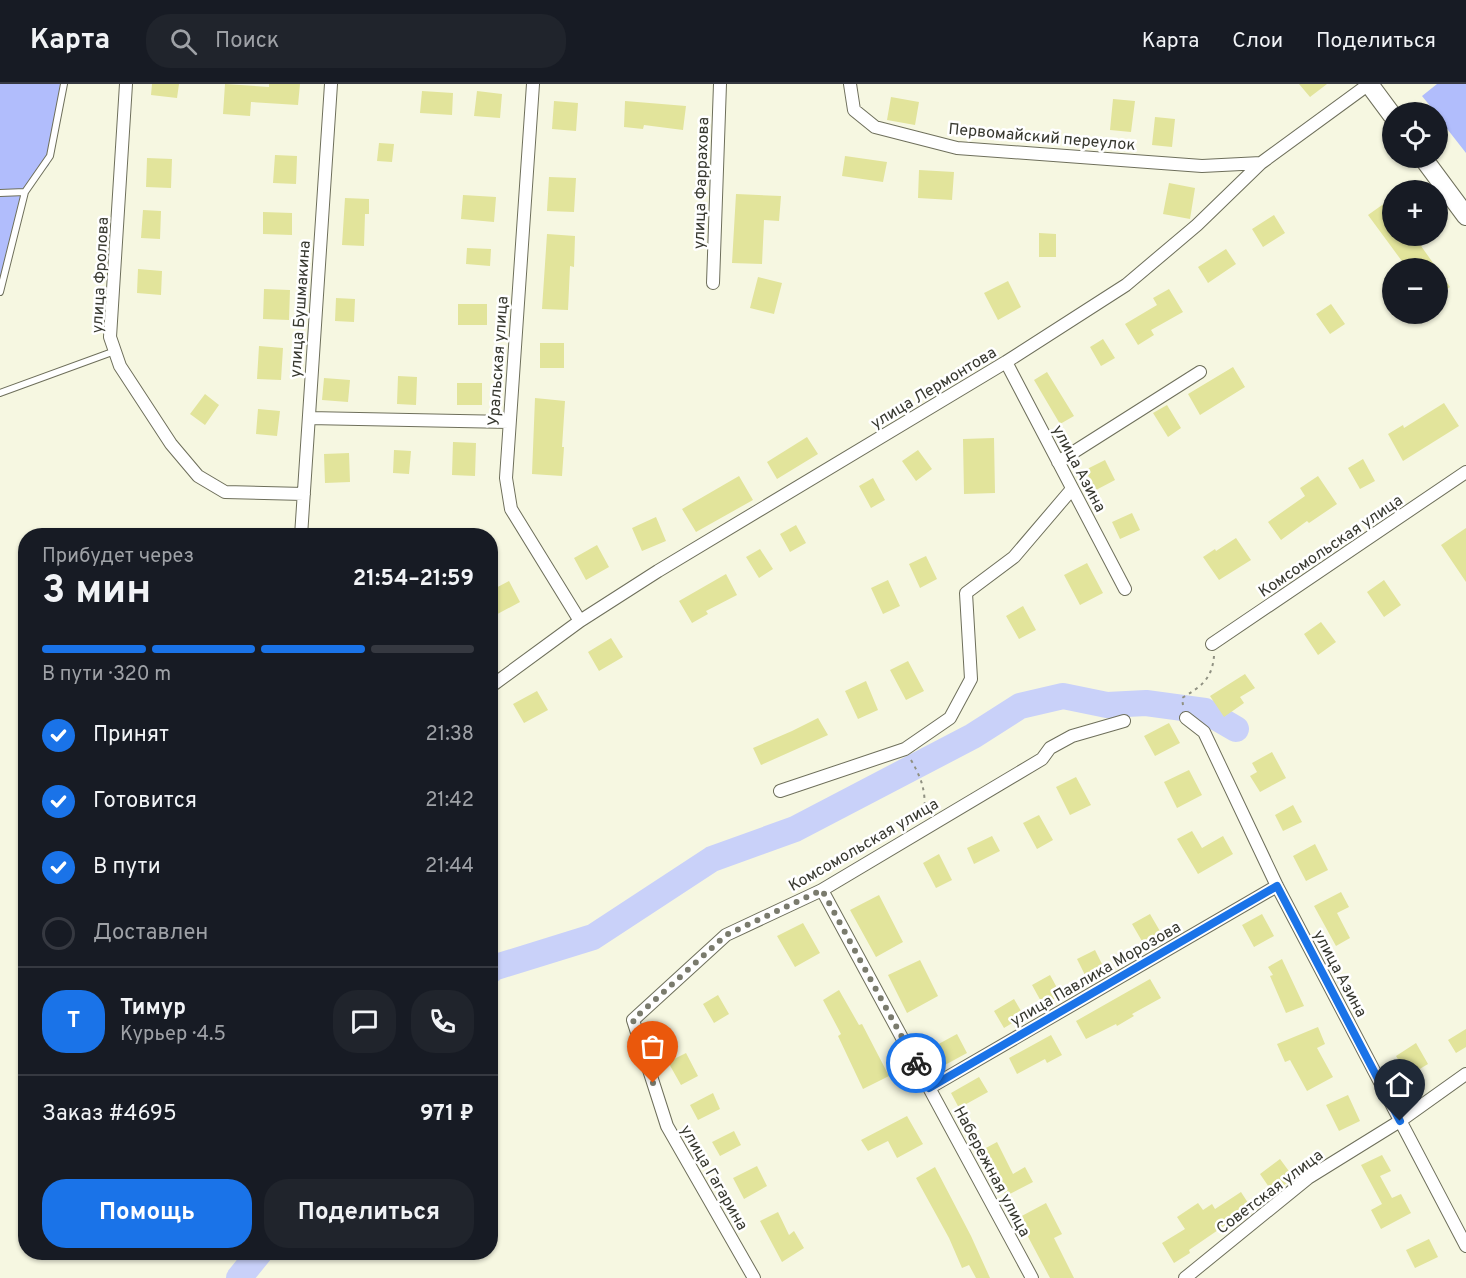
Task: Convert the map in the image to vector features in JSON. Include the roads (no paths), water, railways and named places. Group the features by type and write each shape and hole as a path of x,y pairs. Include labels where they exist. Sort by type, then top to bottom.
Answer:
{"street":[{"name":"улица Фролова","path":"126,84 110,337 120,366 171,444 198,476 225,492 304,494"},
{"name":"улица Бушмакина","path":"302,528 331,84"},
{"name":"Уральская улица","path":"533,84 506,478 510,509 580,621"},
{"name":"улица Фаррахова","path":"713,283 720,84"},
{"name":"Первомайский переулок","path":"850,84 854,110 875,127 957,148 1202,166 1261,163"},
{"path":"1369,84 1382,102"},
{"name":"улица Лермонтова","path":"498,681 580,621 658,571 1006,362 1126,285 1197,225 1261,163 1369,84"},
{"path":"1430,168 1466,216"},
{"name":"улица Азина","path":"1006,362 1125,589"},
{"path":"1058,462 1200,372"},
{"path":"309,418 509,422"},
{"name":"Комсомольская улица","path":"1212,645 1466,472"},
{"path":"780,791 905,749 950,718 971,679 966,593 1014,557 1072,489"},
{"name":"улица Азина","path":"1186,718 1204,732 1277,886 1466,1246"},
{"name":"Комсомольская улица","path":"633,1020 726,935 822,890 1042,759 1050,748 1072,736 1124,721"},
{"name":"улица Павлика Морозова","path":"929,1088 1277,886"},
{"name":"Набережная улица","path":"822,890 1032,1278"},
{"name":"улица Гагарина","path":"633,1020 666,1126 754,1278"},
{"name":"Советская улица","path":"1185,1278 1308,1178 1400,1121 1466,1074"}],"lane":[{"path":"0,292 25,192 50,156 64,84"},
{"path":"0,193 25,192"},
{"path":"0,393 115,351"}],"waterway":[{"path":"498,966 593,937 712,859 795,829 973,736 1020,706 1063,696 1107,705 1146,703 1205,711 1236,729"},
{"path":"239,1278 254,1260"}]}
